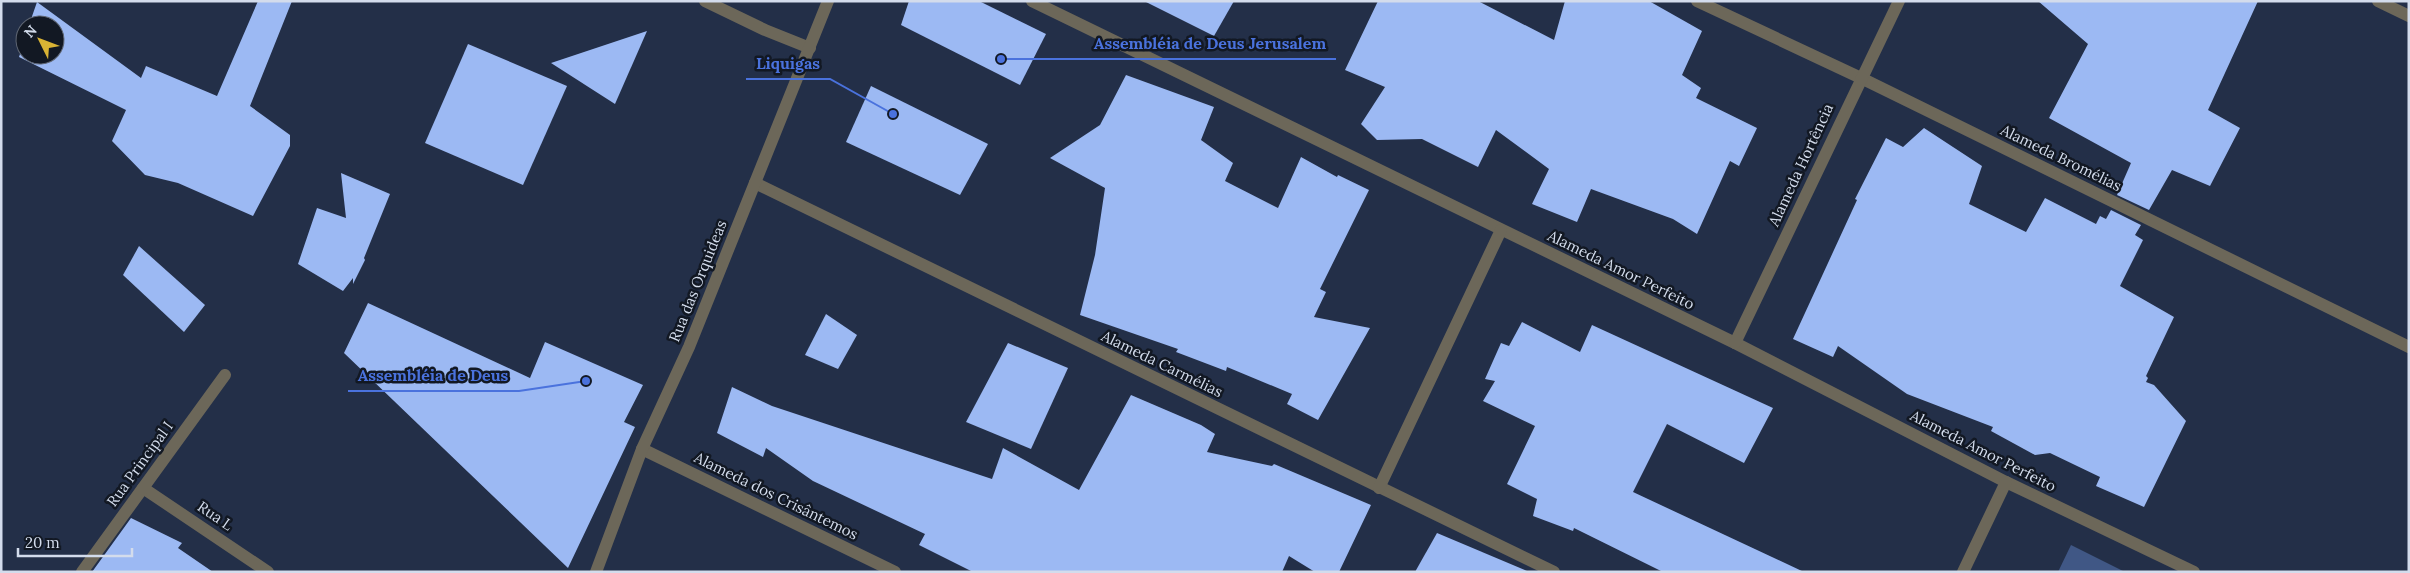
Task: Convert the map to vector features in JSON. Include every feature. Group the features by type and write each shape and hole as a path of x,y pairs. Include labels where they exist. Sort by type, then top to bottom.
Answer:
{"street":[{"path":"705,1 765,30 810,48"},
{"name":"Rua das Orquideas","path":"596,572 642,449 689,347 828,1"},
{"name":"Alameda Amor Perfeito","path":"1032,1 1735,343 2006,482 2194,572"},
{"name":"Alameda Bromélias","path":"1697,1 1861,78 2409,347"},
{"name":"Alameda Hortência","path":"1735,343 1899,1"},
{"path":"2378,1 2409,16"},
{"name":"Alameda Carmélias","path":"755,183 1554,572"},
{"path":"1379,488 1501,230"},
{"name":"Rua Principal I","path":"82,572 225,375"},
{"name":"Alameda dos Crisântemos","path":"642,449 895,572"},
{"path":"1963,572 2006,482"},
{"name":"Rua L","path":"143,488 268,572"}],"shaded area":[{"path":"2071,545 2123,571 2123,572 2058,572"}],"building":[{"path":"258,1 292,1 250,106 290,135 290,146 253,216 178,183 145,175 112,141 126,110 35,65 65,65 65,22 141,78 146,66 217,96"},
{"path":"909,1 979,1 1046,34 1020,85 901,25"},
{"path":"1144,1 1234,1 1214,36"},
{"path":"1378,1 1478,1 1554,40 1565,1 1649,1 1702,31 1682,75 1701,88 1696,98 1757,128 1739,166 1730,161 1697,234 1673,219 1591,189 1577,222 1532,204 1549,169 1496,130 1478,167 1422,139 1377,140 1361,124 1385,87 1345,70"},
{"path":"2038,1 2258,1 2208,110 2240,128 2210,186 2172,170 2149,210 2117,195 2131,163 2049,118 2088,44"},
{"path":"37,2 55,15 32,15"},
{"path":"647,31 615,104 551,63"},
{"path":"468,44 567,86 523,185 425,143"},
{"path":"1126,75 1214,107 1201,140 1233,163 1225,181 1278,208 1301,157 1337,177 1338,175 1369,190 1320,289 1326,292 1314,317 1370,328 1318,420 1287,404 1292,394 1227,367 1226,371 1176,352 1178,349 1080,315 1095,255 1105,188 1050,158 1100,125"},
{"path":"871,86 988,144 960,195 846,142"},
{"path":"1924,128 1982,166 1969,204 2026,232 2045,198 2096,224 2100,216 2106,219 2111,210 2141,225 2135,235 2143,240 2120,286 2174,317 2146,376 2148,378 2146,382 2154,385 2186,421 2144,507 2096,486 2100,477 2050,453 2035,455 1991,431 1993,427 1907,394 1838,346 1833,357 1793,339 1857,200 1855,199 1886,138 1903,147"},
{"path":"341,173 390,194 364,258 365,260 353,284 353,278 343,291 298,264 317,208 346,218"},
{"path":"139,246 205,305 184,332 123,275"},
{"path":"368,303 530,378 545,342 643,385 624,422 635,427 568,568 344,353"},
{"path":"826,314 857,335 838,369 805,355"},
{"path":"1522,322 1580,352 1592,325 1773,408 1744,463 1667,424 1633,492 1804,572 1663,572 1574,528 1573,531 1533,516 1537,499 1507,484 1535,426 1483,401 1495,381 1485,379 1501,343 1509,346"},
{"path":"1008,343 1068,368 1031,449 966,422"},
{"path":"732,387 772,406 992,479 1003,448 1079,490 1131,395 1201,425 1215,434 1207,452 1272,466 1274,464 1371,505 1339,572 1315,572 1289,556 1282,572 973,572 919,545 925,534 813,481 766,448 763,457 717,433"},
{"path":"131,518 182,543 178,548 213,572 92,572"},
{"path":"1437,533 1527,571 1527,572 1415,572"}],"place":[{"name":"Assembléia de Deus Jerusalem","path":"1001,59"},
{"name":"Liquigas","path":"893,114"},
{"name":"Assembléia de Deus","path":"586,381"}]}
